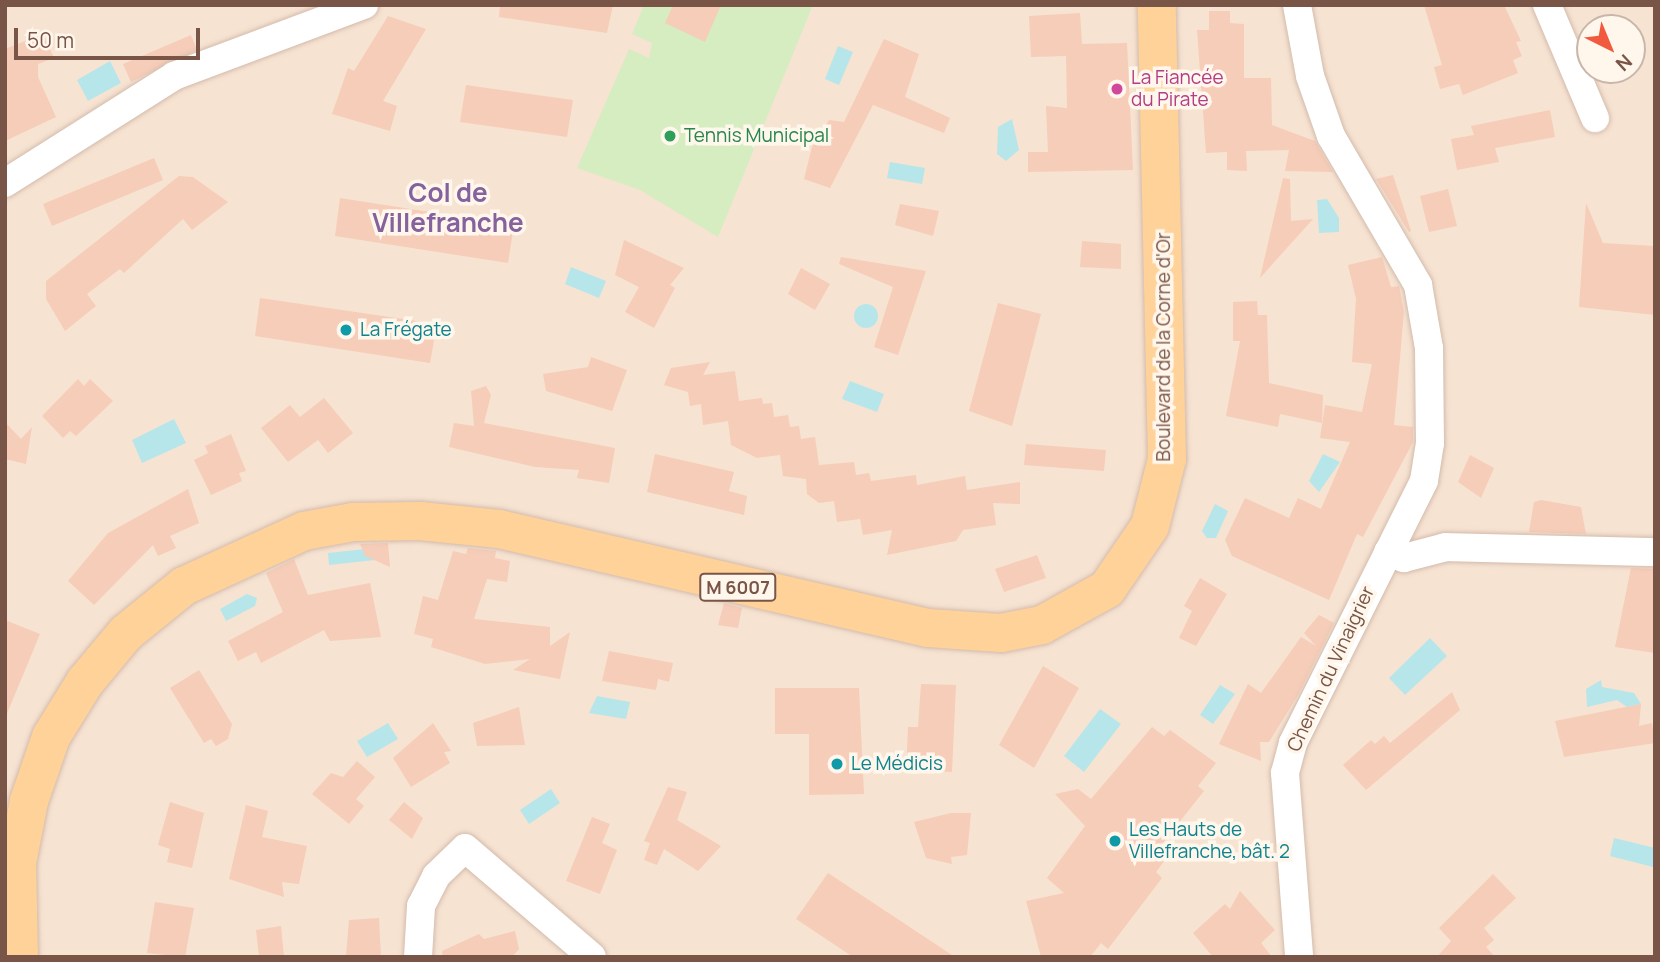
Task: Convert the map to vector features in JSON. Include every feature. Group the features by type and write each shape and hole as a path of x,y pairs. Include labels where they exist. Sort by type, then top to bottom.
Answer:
{"main road":[{"name":"Boulevard de la Corne d'Or","path":"19,957 17,863 29,801 51,737 85,682 126,633 184,586 304,531 353,522 420,521 499,529 929,628 1001,633 1042,625 1107,589 1150,526 1167,459 1157,5"}],"street":[{"path":"5,183 174,76 364,5"},
{"name":"Chemin du Vinaigrier","path":"1297,5 1310,76 1331,136 1407,262 1425,312 1430,466 1293,743 1285,773 1299,957"},
{"path":"1547,5 1595,118"},
{"path":"1388,552 1420,558 1446,547 1655,552"},
{"path":"418,957 421,905 436,876 466,848 592,957"}],"shaded area":[{"path":"5,5 1655,5 1655,957 5,957"}],"green space":[{"path":"644,5 813,5 718,237 640,190 577,168 629,49 649,58 652,43 632,34"}],"water":[{"path":"838,46 853,52 839,85 825,79"},
{"path":"110,61 121,83 88,101 77,80"},
{"path":"1012,119 1019,150 1006,161 997,154 998,127"},
{"path":"890,162 925,168 922,184 887,178"},
{"path":"1327,199 1339,218 1339,232 1319,233 1317,200"},
{"path":"571,267 606,281 599,298 565,284"},
{"path":"866,304 875,307 878,316 875,325 866,328 857,325 854,316 857,307"},
{"path":"850,381 884,394 877,412 842,399"},
{"path":"174,419 186,443 142,463 132,440"},
{"path":"1323,454 1340,462 1319,492 1309,481"},
{"path":"1215,504 1228,511 1216,538 1207,538 1202,531"},
{"path":"374,548 375,560 329,565 328,553"},
{"path":"247,594 257,598 255,606 226,621 220,609"},
{"path":"1430,638 1447,656 1405,695 1389,678"},
{"path":"1601,680 1602,687 1634,693 1641,704 1627,707 1617,700 1587,707 1586,689"},
{"path":"1220,685 1235,694 1213,724 1200,715"},
{"path":"597,696 630,702 626,719 589,713"},
{"path":"1100,709 1121,724 1084,772 1064,756"},
{"path":"388,723 398,739 367,757 357,741"},
{"path":"551,789 560,803 529,824 520,810"},
{"path":"1614,838 1655,848 1653,867 1610,856"}],"building":[{"path":"500,5 613,5 607,33 499,17"},
{"path":"673,5 721,5 705,42 665,23"},
{"path":"1424,5 1504,5 1521,41 1516,42 1522,56 1513,60 1518,73 1463,95 1459,84 1440,89 1434,67 1442,65"},
{"path":"1209,11 1230,11 1230,23 1244,24 1244,78 1271,78 1272,125 1315,141 1333,172 1285,171 1289,150 1246,151 1247,171 1227,170 1227,152 1206,153 1197,30 1209,30"},
{"path":"1080,13 1082,44 1127,43 1133,170 1028,172 1028,152 1048,152 1046,106 1067,108 1066,56 1031,57 1029,16"},
{"path":"388,16 426,29 383,101 397,106 390,131 332,114 348,68 354,71"},
{"path":"43,34 54,58 38,64 38,77 56,117 5,141 5,49"},
{"path":"191,35 197,50 131,82 123,64"},
{"path":"884,39 919,54 905,97 950,118 944,133 873,105 830,188 804,179 812,147 829,120 844,122"},
{"path":"466,85 573,100 567,137 460,122"},
{"path":"1550,110 1555,137 1495,148 1499,162 1457,170 1451,139 1474,135 1471,126"},
{"path":"154,158 163,180 52,226 43,204"},
{"path":"1393,175 1411,231 1409,232 1376,179"},
{"path":"179,176 193,177 228,202 192,230 183,219 124,273 120,269 87,294 96,306 65,331 46,299 46,281"},
{"path":"1283,178 1290,179 1291,221 1313,219 1260,278"},
{"path":"1448,189 1457,226 1429,232 1420,196"},
{"path":"340,198 514,225 508,263 335,236"},
{"path":"1586,203 1603,243 1655,246 1655,315 1579,307"},
{"path":"900,204 939,211 933,236 895,225"},
{"path":"624,240 684,268 670,285 675,288 654,328 625,312 639,287 615,275"},
{"path":"1082,241 1121,244 1121,269 1080,267"},
{"path":"841,257 926,271 898,355 874,347 893,287 839,264"},
{"path":"1382,257 1391,287 1399,286 1404,312 1394,425 1413,427 1413,442 1363,537 1357,534 1329,600 1232,556 1225,540 1245,498 1289,518 1298,498 1321,509 1350,442 1320,438 1325,405 1362,412 1372,364 1352,362 1356,299 1348,265"},
{"path":"801,268 830,284 815,310 788,294"},
{"name":"La Frégate","path":"260,298 437,324 430,363 255,336"},
{"path":"1257,301 1258,315 1267,315 1269,383 1323,395 1322,423 1280,414 1278,427 1226,416 1240,341 1233,341 1233,302"},
{"path":"998,303 1041,314 1012,426 969,411"},
{"path":"591,357 627,370 612,411 546,391 543,374 588,367"},
{"path":"710,362 703,375 735,371 739,401 762,398 763,404 772,403 774,417 788,415 790,427 799,426 801,439 815,437 819,465 854,462 856,475 869,473 871,481 916,475 917,485 965,476 967,490 1020,482 1020,504 993,503 996,525 963,530 956,541 887,555 892,530 863,535 860,519 837,522 834,501 819,503 807,494 806,479 783,476 780,455 757,458 731,445 728,421 703,425 701,404 690,406 688,392 664,385 671,368"},
{"path":"78,379 84,386 90,379 113,401 76,436 70,431 63,438 42,416"},
{"path":"486,386 491,395 484,423 615,448 609,483 577,478 579,470 535,467 449,447 454,423 474,426 471,391"},
{"path":"324,398 353,433 328,453 318,440 288,462 261,428 290,405 300,417"},
{"path":"5,422 21,439 32,427 26,464 5,459"},
{"path":"231,434 246,471 239,473 242,481 211,495 194,460 208,453 205,446"},
{"path":"1026,444 1106,450 1104,471 1024,465"},
{"path":"655,454 734,472 729,491 747,496 744,515 647,492"},
{"path":"1470,455 1494,468 1481,498 1458,482"},
{"path":"188,489 199,523 170,536 176,548 158,556 153,545 94,605 68,581 108,533"},
{"path":"1541,500 1581,507 1586,534 1529,532 1534,502"},
{"path":"388,543 390,567 365,556 360,544"},
{"path":"468,548 496,551 495,558 510,561 507,582 487,579 474,619 550,627 550,646 570,632 560,679 513,670 530,659 485,664 431,647 433,639 414,634 423,596 438,600 453,551 466,554"},
{"path":"1037,555 1046,578 1004,592 995,569"},
{"path":"294,559 308,595 370,583 381,637 330,641 324,630 261,663 256,652 238,661 228,641 283,612 266,573"},
{"path":"1631,568 1655,569 1655,653 1615,647"},
{"path":"1200,578 1227,594 1196,646 1179,638 1192,611 1184,606"},
{"path":"724,603 742,608 738,628 718,625"},
{"path":"1319,615 1334,623 1298,695 1269,742 1260,742 1261,761 1219,744 1248,684 1261,693 1301,637 1316,646 1304,633"},
{"path":"5,620 40,634 6,716 5,716"},
{"path":"609,651 673,663 669,682 658,679 656,690 602,681"},
{"path":"1043,666 1079,688 1034,768 999,745"},
{"path":"199,670 232,724 228,739 216,746 211,739 204,743 170,688"},
{"path":"921,684 956,685 952,772 937,771 907,753 908,727 918,727"},
{"name":"Le Médicis","path":"775,688 859,688 864,794 809,795 809,734 775,734"},
{"path":"1452,692 1460,710 1366,790 1343,765 1371,740 1375,744 1384,736 1390,743"},
{"path":"1641,704 1639,726 1652,723 1655,743 1564,757 1555,721"},
{"path":"519,707 525,745 477,746 473,723"},
{"path":"433,723 451,751 444,752 450,763 411,787 393,758"},
{"name":"Les Hauts de Villefranche, bât. 2","path":"1152,727 1164,736 1170,730 1216,763 1198,786 1204,791 1158,849 1168,856 1156,872 1162,878 1108,949 1101,943 1090,957 1041,957 1026,901 1064,893 1047,878 1085,826 1055,794 1078,789 1091,799"},
{"path":"357,761 375,777 356,799 364,806 349,824 312,794 331,773 343,777"},
{"path":"668,787 687,792 677,820 721,846 698,871 664,849 657,865 644,860 650,843 644,841"},
{"path":"170,802 204,813 192,868 167,862 170,849 158,845"},
{"path":"404,802 423,818 412,839 389,820"},
{"path":"246,805 268,811 262,837 307,846 299,884 282,882 284,897 229,879"},
{"path":"951,813 971,813 967,855 951,857 952,864 926,858 914,822"},
{"path":"592,817 610,824 602,843 617,850 600,894 566,881"},
{"path":"828,873 955,957 853,957 796,919"},
{"path":"1493,874 1516,898 1484,928 1494,940 1486,947 1495,957 1437,957 1451,941 1439,928"},
{"path":"1240,891 1275,930 1261,943 1272,957 1213,957 1193,933 1225,904 1230,909"},
{"path":"155,902 194,908 185,957 147,953"},
{"path":"379,918 381,957 346,957 349,920"},
{"path":"281,926 284,957 259,957 256,930"},
{"path":"515,931 519,949 512,957 443,957 442,951 479,934 484,939"}],"place":[{"name":"La Fiancée du Pirate","path":"1117,89"},
{"name":"Tennis Municipal","path":"670,136"},
{"name":"La Frégate","path":"346,330"},
{"name":"Le Médicis","path":"837,764"},
{"name":"Les Hauts de Villefranche, bât. 2","path":"1115,841"}],"district":[{"name":"Col de Villefranche","path":"448,208"}]}
